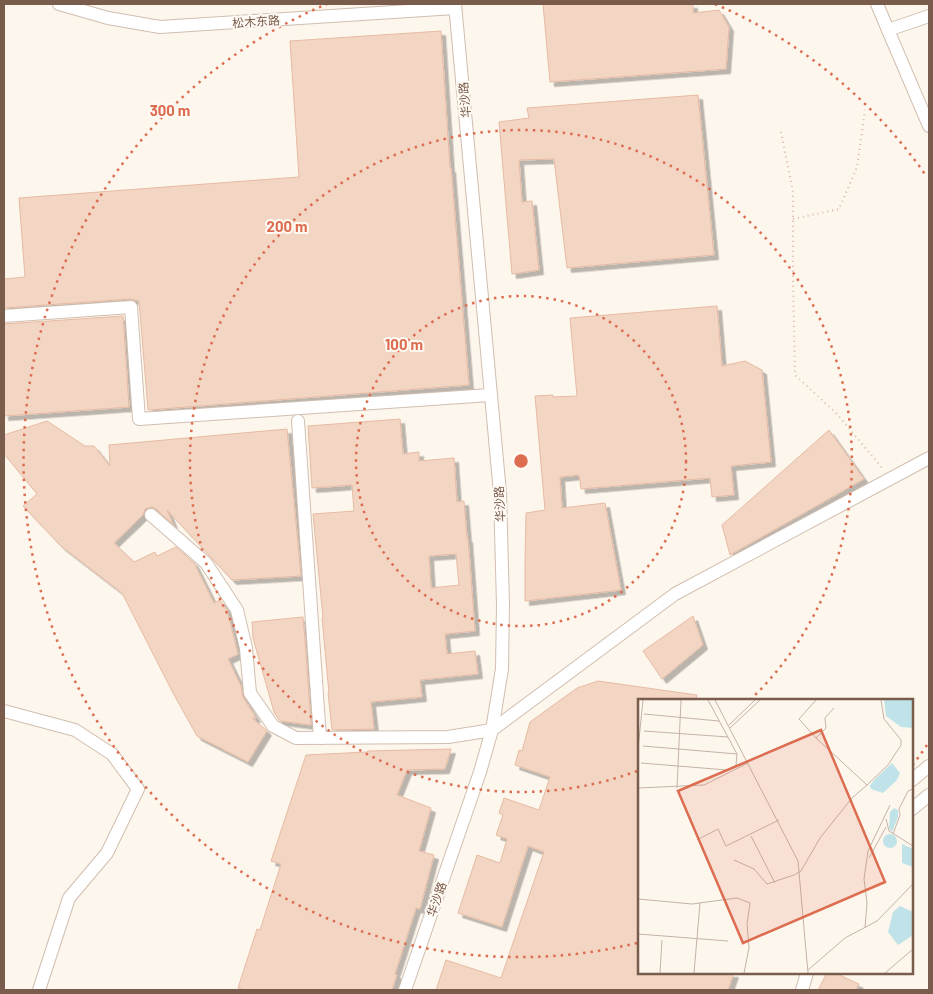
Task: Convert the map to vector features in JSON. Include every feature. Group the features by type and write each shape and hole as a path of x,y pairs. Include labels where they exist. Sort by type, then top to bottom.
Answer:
{"street":[{"name":"松木东路","path":"59,4 108,18 160,28 455,6"},
{"path":"877,4 929,126"},
{"name":"华沙路","path":"405,990 480,772 492,730 502,668 503,604 500,493 455,6"},
{"path":"888,30 929,16"},
{"path":"4,316 131,307 139,419 490,395"},
{"path":"298,421 320,738"},
{"path":"151,514 206,563 237,610 246,648 250,693 273,726 296,738 448,737 492,730 674,594 929,458"},
{"path":"4,711 75,730 112,754 138,789 107,852 69,898 39,990"},
{"path":"913,779 929,766"},
{"path":"913,808 929,795"},
{"path":"802,990 808,974"}],"path":[{"path":"793,219 839,209 857,167 866,110"},
{"path":"781,132 793,192 795,374 838,414 891,478"}],"building":[{"path":"543,4 693,4 693,13 719,10 729,27 726,69 550,82"},
{"path":"441,31 450,168 469,385 148,410 139,301 130,299 4,308 4,279 25,277 19,198 299,177 290,41"},
{"path":"698,95 714,255 567,268 554,159 519,160 522,202 532,201 539,270 512,274 499,122 529,118 527,108"},
{"path":"717,306 722,366 745,361 762,370 771,462 731,466 734,495 712,497 710,478 581,489 579,475 560,477 562,508 605,503 621,590 525,601 526,513 545,510 535,396 577,396 570,318"},
{"path":"123,316 129,407 4,416 4,324"},
{"path":"400,419 403,454 419,452 419,461 454,458 457,502 464,501 475,631 445,634 447,654 475,651 478,674 420,680 422,697 371,702 374,729 332,730 313,514 354,511 352,485 312,488 308,426","holes":["456,554 459,585 431,588 429,556"]},
{"path":"47,421 85,446 94,446 110,466 109,445 287,429 301,576 232,580 167,510 173,524 152,507 145,509 143,515 114,543 134,562 155,552 157,556 176,547 194,563 214,603 220,600 227,610 238,654 228,659 241,686 243,697 256,718 252,718 267,731 248,762 197,736 122,593 61,546 23,506 37,494 4,454 4,435"},
{"path":"829,430 864,479 730,555 722,525"},
{"path":"693,616 703,645 662,679 643,651"},
{"path":"303,617 311,725 279,720 274,712 253,638 252,622"},
{"path":"598,681 697,695 696,699 638,699 638,974 734,974 728,990 436,990 446,960 501,978 544,852 528,846 502,927 458,913 477,855 500,863 507,839 496,835 503,815 499,813 504,798 539,810 550,777 515,765 519,750 522,751 530,722 577,688"},
{"path":"451,749 445,769 407,770 397,795 431,808 419,851 434,855 420,909 416,908 395,974 397,975 392,990 245,990 238,988 257,929 260,930 281,864 271,861 306,755"},
{"path":"826,974 837,974 859,984 856,990 818,990"}]}
